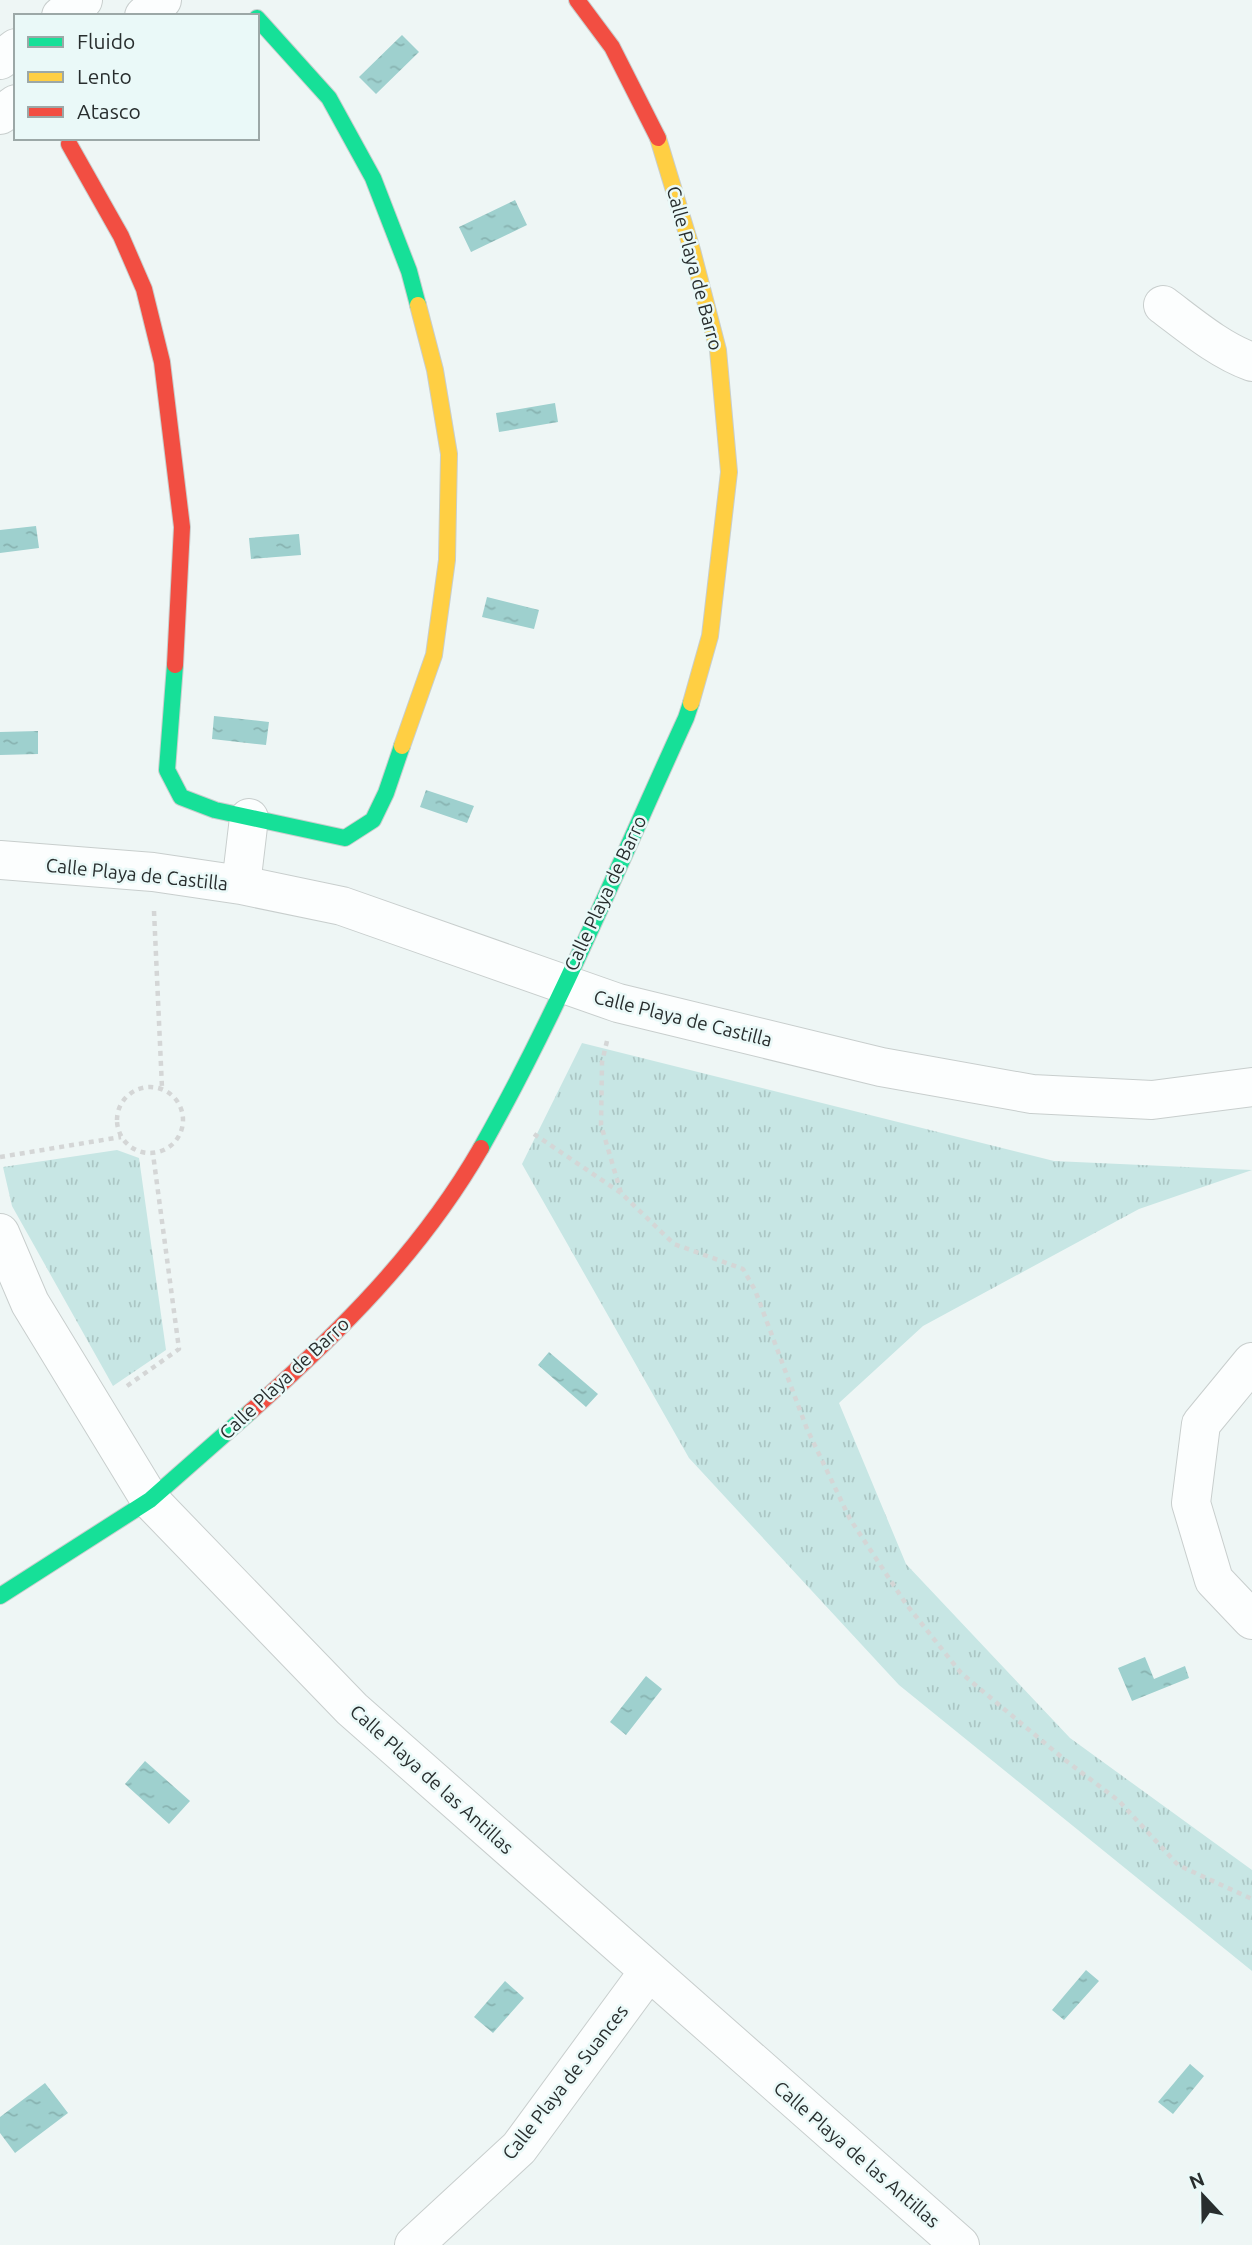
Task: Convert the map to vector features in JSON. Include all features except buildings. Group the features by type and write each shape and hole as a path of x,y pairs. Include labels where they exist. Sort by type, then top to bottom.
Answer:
{"street":[{"path":"64,14 83,0"},
{"path":"146,14 162,0"},
{"name":"Calle Playa de Barro","path":"0,1596 150,1500 319,1351 404,1260 464,1177 501,1112 686,718 710,636 729,472 718,350 692,250 657,135 612,47 577,0"},
{"path":"69,144 121,236 144,289 162,362 182,527 178,630 167,770 181,797 215,810 345,838 373,820 386,793 433,655 446,560 449,454 435,370 409,271 373,178 329,98 259,21"},
{"path":"1163,305 1201,334 1238,357 1252,362"},
{"path":"241,885 248,818"},
{"name":"Calle Playa de Castilla","path":"0,860 153,872 241,885 342,906 618,1003 881,1067 1032,1094 1152,1100 1252,1087"},
{"name":"Calle Playa de las Antillas","path":"0,1233 30,1303 150,1500 352,1709 960,2245"},
{"path":"1252,1362 1201,1424 1191,1503 1214,1580 1252,1620"},
{"name":"Calle Playa de Suances","path":"415,2245 519,2148 649,1971"}],"path":[{"path":"153,872 162,1088"},
{"path":"618,1003 602,1062 601,1125 621,1193"},
{"path":"148,1086 162,1088 173,1095 184,1118 182,1131 175,1142 165,1150 153,1154 129,1147 121,1137 116,1124 118,1110 124,1098 135,1090 148,1086"},
{"path":"501,1112 621,1193 674,1244 743,1269 755,1290 807,1429 850,1519 906,1604 961,1673 1118,1801 1178,1865 1252,1899"},
{"path":"0,1157 121,1137"},
{"path":"94,1409 179,1349 153,1154"}],"green space":[{"path":"582,1043 1054,1161 1252,1170 1139,1209 923,1326 839,1403 906,1564 1070,1738 1252,1870 1252,1971 899,1685 689,1458 522,1164"},
{"path":"117,1150 139,1158 166,1350 113,1386 12,1206 3,1167"}],"water":[{"path":"402,35 419,52 376,94 359,77"},
{"path":"515,200 527,225 471,252 459,227"},
{"path":"555,403 558,422 499,432 496,413"},
{"path":"36,526 39,548 0,553 0,530"},
{"path":"299,534 301,555 251,559 249,538"},
{"path":"487,597 539,610 534,629 482,617"},
{"path":"214,716 269,722 266,745 212,739"},
{"path":"38,731 38,754 0,755 0,732"},
{"path":"426,790 474,806 467,823 420,807"},
{"path":"549,1352 598,1394 586,1407 538,1365"},
{"path":"1145,1657 1154,1679 1185,1666 1189,1678 1132,1701 1118,1668"},
{"path":"646,1676 662,1689 626,1735 610,1722"},
{"path":"145,1761 190,1801 169,1824 125,1784"},
{"path":"1086,1970 1099,1981 1064,2020 1052,2010"},
{"path":"505,1981 524,1998 493,2033 474,2017"},
{"path":"1190,2064 1204,2076 1173,2114 1158,2102"},
{"path":"45,2083 68,2113 15,2153 0,2133 0,2117"}],"traffic: fast":[{"path":"259,20 329,98 373,178 409,271 418,305"},
{"path":"175,665 167,770 181,797 215,810 345,838 373,820 386,793 402,746"},
{"path":"481,1148 563,989 691,703"},
{"path":"0,1596 150,1500 250,1412"}],"traffic: slow":[{"path":"658,138 692,250 718,350 729,472 710,636 691,703"},
{"path":"402,746 434,655 447,560 449,454 435,370 418,305"}],"traffic: jam":[{"path":"577,0 612,47 658,138"},
{"path":"69,144 121,236 144,289 162,362 182,527 175,665"},
{"path":"250,1412 346,1321 405,1256 432,1222 481,1148"}]}
